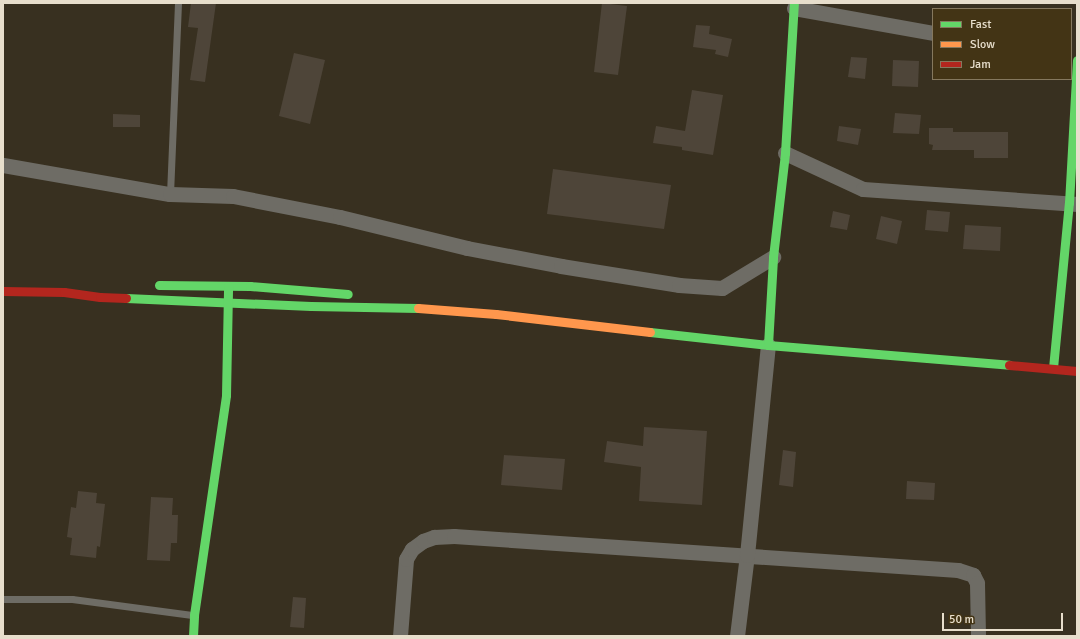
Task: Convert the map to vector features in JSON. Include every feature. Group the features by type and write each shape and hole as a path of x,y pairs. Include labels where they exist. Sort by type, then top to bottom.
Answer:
{"main road":[{"path":"768,345 773,257 785,154 794,6"},
{"path":"1052,368 1073,204 1077,60"},
{"path":"147,285 228,286 304,290 359,295"},
{"path":"193,636 194,615 226,395 229,302 228,286"},
{"path":"64,292 93,287"},
{"path":"3,291 64,292 100,297 409,307 504,314 768,345 1077,371"},
{"path":"370,298 409,307"}],"street":[{"path":"794,6 932,33"},
{"path":"785,154 863,189 1073,204"},
{"path":"3,165 170,194 232,196 340,217 467,248 679,286 722,288 773,257"},
{"path":"736,636 747,554 768,345"},
{"path":"400,636 406,559 412,549 423,541 434,537 454,536 747,554 958,570 973,575 977,583 978,636"}],"lane":[{"path":"170,194 178,3"},
{"path":"3,600 72,599 194,615"}],"building":[{"path":"191,3 216,3 205,82 190,80 198,28 188,27"},
{"path":"602,3 627,6 618,75 594,72"},
{"path":"696,25 710,26 709,34 732,39 728,57 715,54 716,50 693,47"},
{"path":"294,53 325,60 310,124 279,116"},
{"path":"851,57 867,58 865,79 848,77"},
{"path":"893,60 919,61 918,87 892,86"},
{"path":"692,90 723,95 713,155 682,150 682,147 653,143 656,126 685,131"},
{"path":"895,113 921,115 919,134 893,133"},
{"path":"113,114 140,115 140,127 113,127"},
{"path":"839,126 861,129 858,145 837,141"},
{"path":"929,128 953,128 953,132 1008,132 1008,158 974,158 974,150 932,150 933,145 929,144"},
{"path":"553,169 671,185 664,229 547,214"},
{"path":"927,210 950,212 948,232 925,230"},
{"path":"833,211 850,215 847,230 830,227"},
{"path":"881,216 902,221 897,244 876,239"},
{"path":"965,225 1001,227 1000,251 963,249"},
{"path":"644,427 707,431 702,505 639,501 641,467 604,462 607,441 643,446"},
{"path":"783,450 796,452 793,487 779,485"},
{"path":"504,455 565,459 562,490 501,485"},
{"path":"907,481 935,483 934,500 906,499"},
{"path":"78,491 97,493 96,503 105,504 100,547 97,546 96,558 70,555 72,538 67,537 71,507 76,508"},
{"path":"151,497 173,498 172,515 178,515 177,543 171,543 170,561 147,560"},
{"path":"293,597 306,598 304,628 290,627"}],"traffic: fast":[{"path":"768,345 773,257 785,153 794,3"},
{"path":"1053,368 1069,203 1077,60"},
{"path":"159,285 250,286 348,294"},
{"path":"193,636 194,615 226,395 228,286"},
{"path":"126,298 311,306 418,308"},
{"path":"650,332 768,345 1009,365"}],"traffic: slow":[{"path":"418,308 496,314 650,332"}],"traffic: jam":[{"path":"3,291 64,292 100,297 126,298"},
{"path":"1009,365 1077,371"}]}
